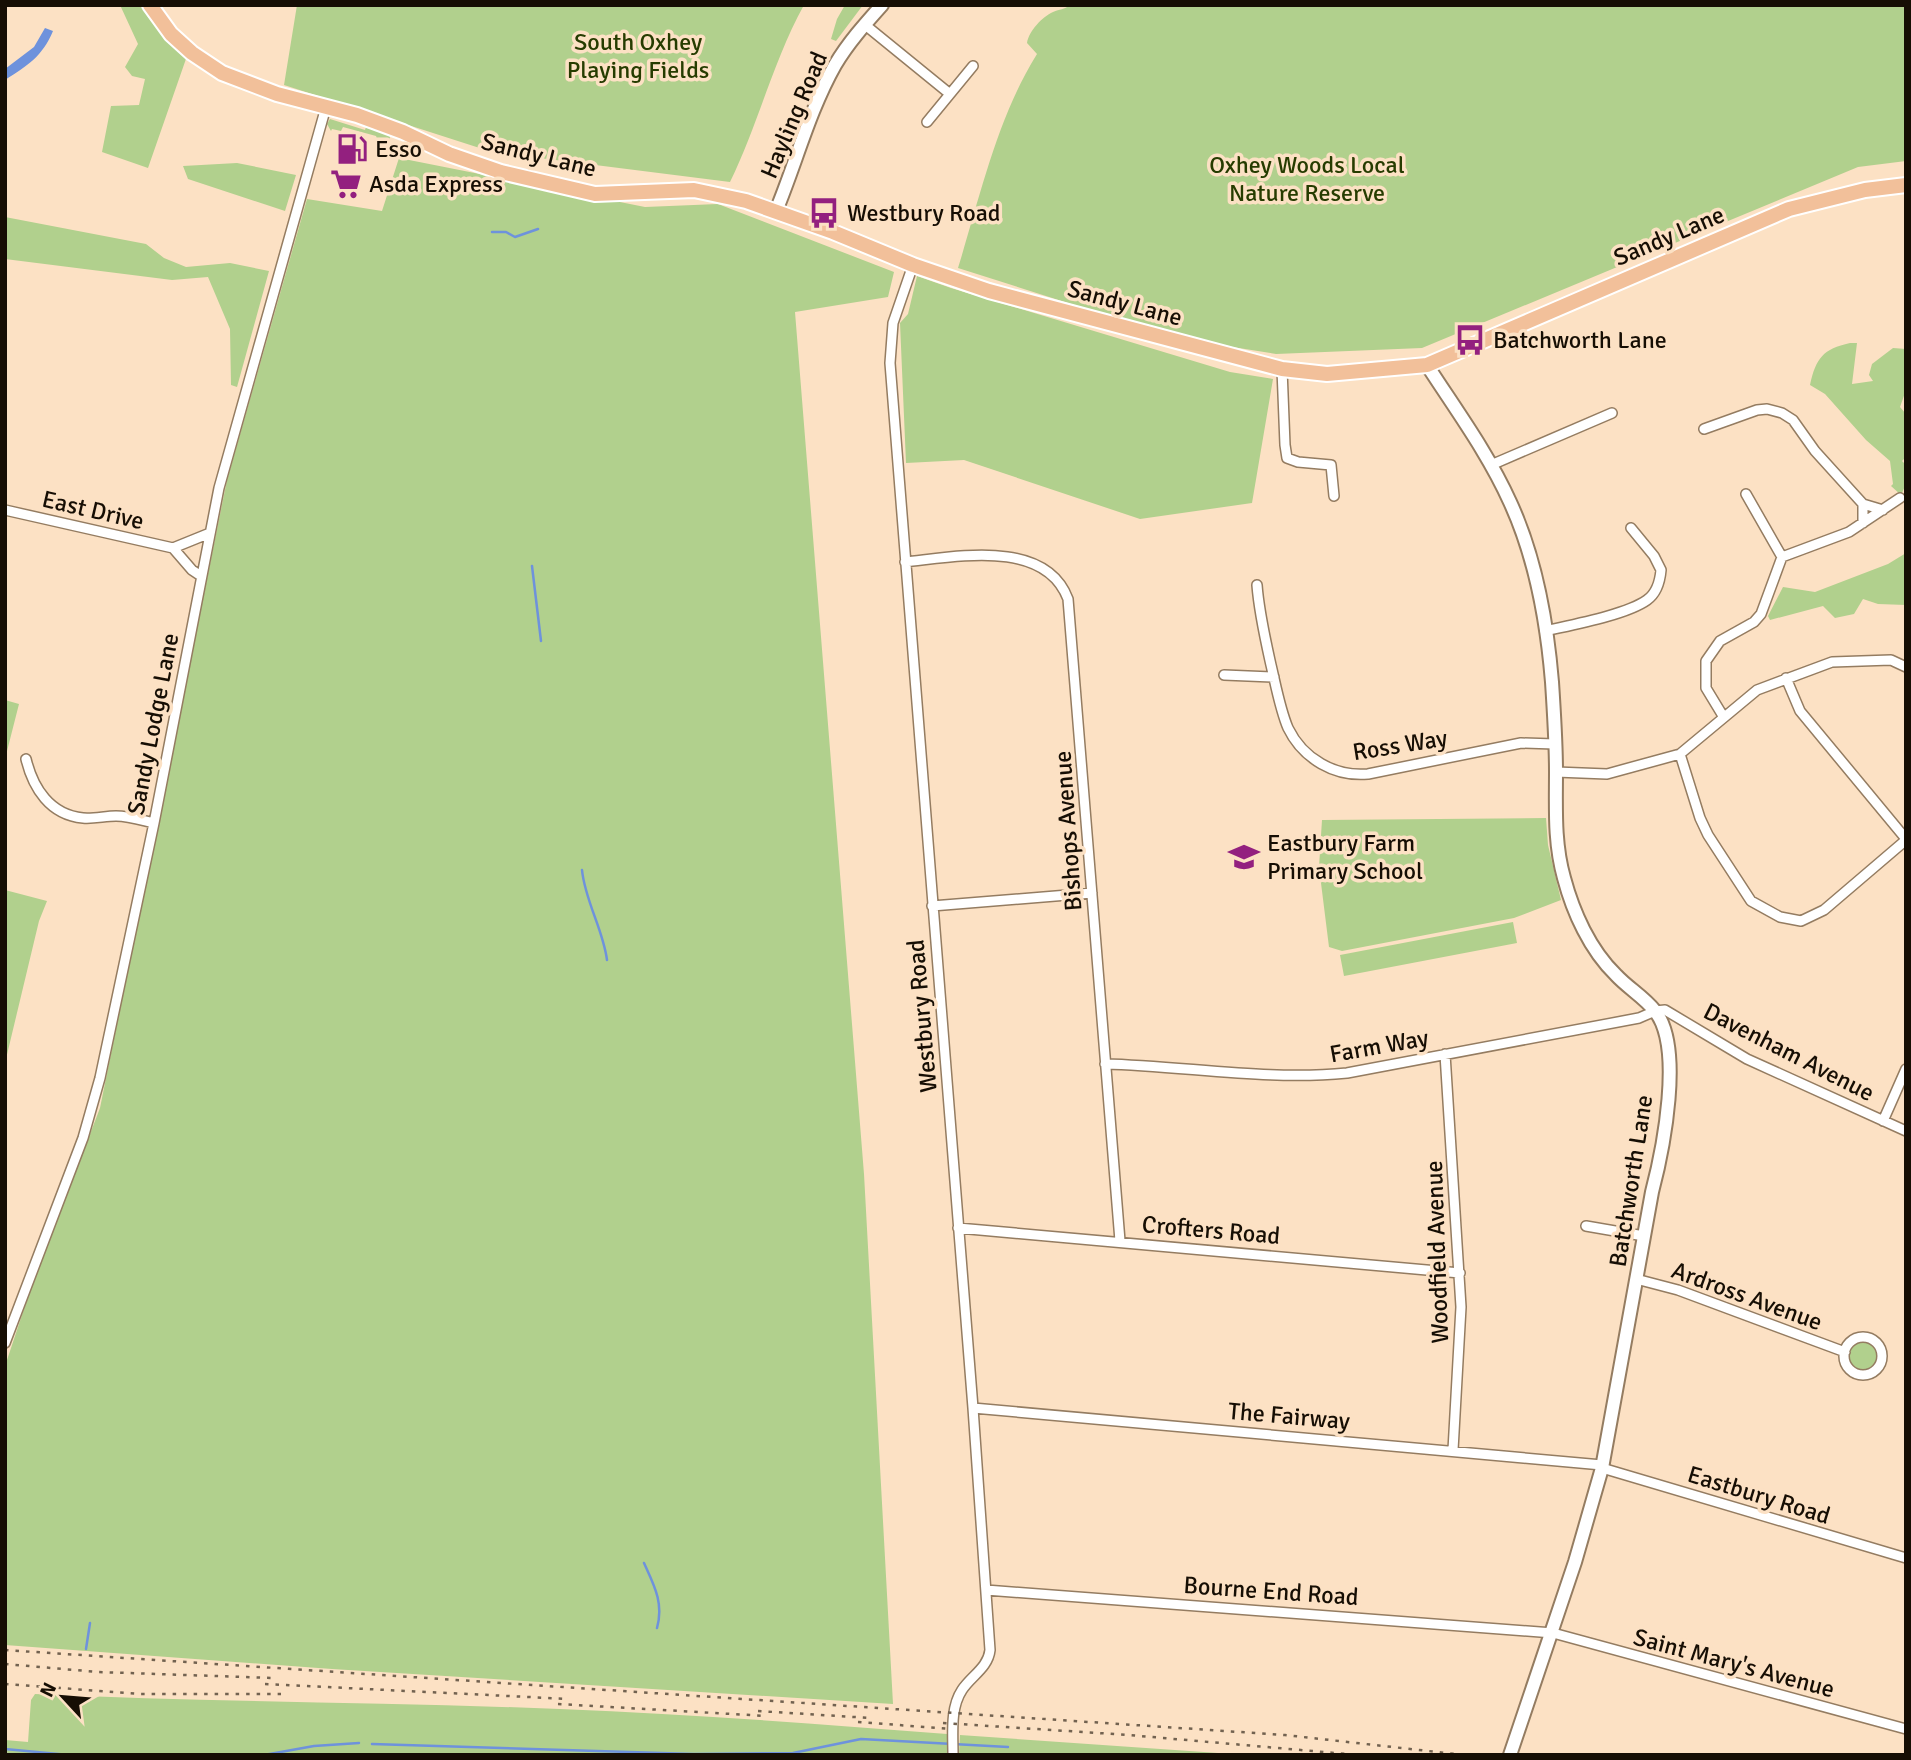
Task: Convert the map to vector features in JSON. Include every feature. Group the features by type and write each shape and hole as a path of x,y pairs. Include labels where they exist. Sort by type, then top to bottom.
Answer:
{"main road":[{"name":"Sandy Lane","path":"150,5 171,34 206,64 246,84 391,127 449,154 501,172 595,194 694,190 746,201 834,232 913,265 989,290 1282,369 1327,374 1427,365 1789,209 1865,190 1906,186"}],"street":[{"name":"Hayling Road","path":"776,211 818,99 845,49 882,5"},
{"path":"864,24 950,94"},
{"path":"927,122 973,66"},
{"name":"Sandy Lodge Lane","path":"5,1343 83,1138 100,1078 219,488 326,107"},
{"name":"Westbury Road","path":"913,265 890,338 890,363 973,1408 990,1655 959,1696 955,1707 953,1746"},
{"name":"Batchworth Lane","path":"1427,365 1491,465 1522,533 1538,593 1552,680 1557,842 1573,904 1593,945 1610,969 1655,1011 1666,1039 1669,1069 1662,1156 1644,1236 1602,1466 1553,1633 1510,1755"},
{"path":"1282,369 1287,458 1331,466 1334,496"},
{"path":"1704,429 1757,410 1767,409 1782,413 1793,420 1815,451 1863,504 1883,510"},
{"path":"1491,465 1612,414"},
{"path":"1723,716 1706,688 1706,662 1720,641 1754,622 1761,614 1782,557 1746,494"},
{"path":"1782,557 1833,540 1900,498"},
{"path":"1863,504 1863,523"},
{"name":"East Drive","path":"5,510 173,548 209,533"},
{"path":"1545,631 1615,612 1647,600 1654,593 1661,570 1654,556 1631,528"},
{"name":"East Drive","path":"173,548 192,570 201,576"},
{"name":"Bishops Avenue","path":"905,562 1006,556 1036,565 1062,584 1070,607 1120,1241"},
{"name":"Ross Way","path":"1257,585 1262,625 1274,677 1292,734 1319,763 1331,770 1350,775 1368,774 1521,743 1555,744"},
{"path":"1556,772 1607,774 1680,754 1757,690 1832,662 1891,660 1906,667"},
{"path":"1224,676 1274,677"},
{"path":"1680,754 1708,835 1751,901 1780,917 1801,921 1824,910 1906,840 1800,711 1786,678"},
{"path":"26,760 40,794 63,812 82,818 122,817 153,823"},
{"path":"932,906 1092,894"},
{"name":"Farm Way","path":"1105,1064 1266,1075 1323,1076 1639,1018 1655,1011"},
{"name":"Davenham Avenue","path":"1655,1011 1668,1011 1728,1049 1906,1131"},
{"name":"Woodfield Avenue","path":"1446,1054 1460,1273 1460,1340 1453,1450"},
{"path":"1883,1121 1906,1069"},
{"path":"1586,1226 1644,1236"},
{"name":"Crofters Road","path":"958,1228 1460,1273"},
{"name":"Ardross Avenue","path":"1636,1279 1678,1290 1844,1352"},
{"name":"Ardross Avenue","path":"1855,1339 1872,1339 1879,1345 1882,1362 1873,1373 1858,1375 1847,1366 1844,1352 1848,1344 1855,1339"},
{"name":"The Fairway","path":"973,1408 1453,1450 1602,1466"},
{"name":"Eastbury Road","path":"1602,1466 1906,1558"},
{"name":"Bourne End Road","path":"986,1590 1553,1633"},
{"name":"Saint Mary's Avenue","path":"1553,1633 1906,1729"}],"green space":[{"path":"120,5 143,5 148,17 187,56 148,168 102,152 111,106 139,105 145,79 132,76 125,67 138,44"},
{"name":"South Oxhey Playing Fields","path":"297,5 804,5 783,48 730,182 492,152 284,85"},
{"path":"845,5 863,5 836,41 831,39"},
{"name":"Oxhey Woods Local Nature Reserve","path":"1070,5 1906,5 1906,161 1858,167 1422,348 1276,354 1226,346 1112,317 958,268 1000,131 1037,54 1027,43 1028,38 1045,17"},
{"path":"330,119 365,130 367,124 389,133 390,138 384,144 379,143 376,136 343,127 341,131 331,131 327,124"},
{"path":"399,158 645,207 718,204 894,272 888,297 795,312 864,1174 893,1704 332,1669 5,1645 5,1366 31,1288 100,1108 227,480 307,199 382,211"},
{"path":"237,163 296,175 285,211 188,179 183,166"},
{"path":"5,217 146,244 164,258 186,267 230,263 269,271 237,387 231,385 230,329 208,277 172,280 5,259"},
{"path":"917,276 1230,372 1273,379 1252,503 1140,519 964,460 906,463 900,323 908,314"},
{"path":"1857,343 1852,384 1873,381 1869,375 1872,364 1893,348 1906,349 1906,390 1900,407 1906,414 1906,457 1902,461 1906,465 1906,484 1901,495 1891,486 1890,461 1866,440 1825,394 1810,385 1822,356 1833,348"},
{"path":"1906,553 1906,605 1878,604 1863,599 1854,614 1835,618 1823,606 1770,620 1768,616 1783,587 1815,592 1888,564"},
{"path":"5,700 19,704 5,759"},
{"path":"1546,818 1548,845 1561,900 1514,918 1342,951 1329,947 1319,867 1322,820"},
{"path":"5,890 47,901 39,921 5,1063"},
{"path":"1513,922 1517,943 1344,976 1340,955"},
{"path":"1864,1342 1870,1343 1878,1351 1878,1363 1870,1371 1864,1372 1858,1371 1850,1363 1849,1357 1850,1351 1858,1343"},
{"path":"35,1694 560,1709 754,1720 947,1734 948,1755 5,1755 5,1740 28,1742 31,1700"},
{"path":"960,1735 1247,1755 959,1755"}],"water":[{"path":"45,28 53,31 44,48 27,65 5,80 5,69 34,47"}],"waterway":[{"path":"492,232 506,232 515,237 538,229"},
{"path":"532,566 541,641"},
{"path":"582,870 607,960"},
{"path":"644,1563 659,1602 657,1628"},
{"path":"86,1649 90,1623"},
{"path":"372,1744 694,1754 793,1753 861,1739 1008,1747"},
{"path":"264,1755 314,1746 359,1743"},
{"path":"5,1749 69,1755"}],"railway":[{"path":"5,1650 1285,1735 1464,1755"},
{"path":"5,1664 98,1672 274,1678"},
{"path":"5,1684 141,1694 281,1694"},
{"path":"265,1684 569,1699"},
{"path":"558,1704 767,1716"},
{"path":"758,1711 870,1718"},
{"path":"858,1722 952,1729"},
{"path":"943,1723 1129,1735 1358,1755"}],"place":[{"name":"Esso","path":"352,149"},
{"name":"Asda Express","path":"346,184"},
{"name":"Westbury Road","path":"824,213"},
{"name":"Batchworth Lane","path":"1470,340"},
{"name":"Eastbury Farm Primary School","path":"1244,857"}]}
